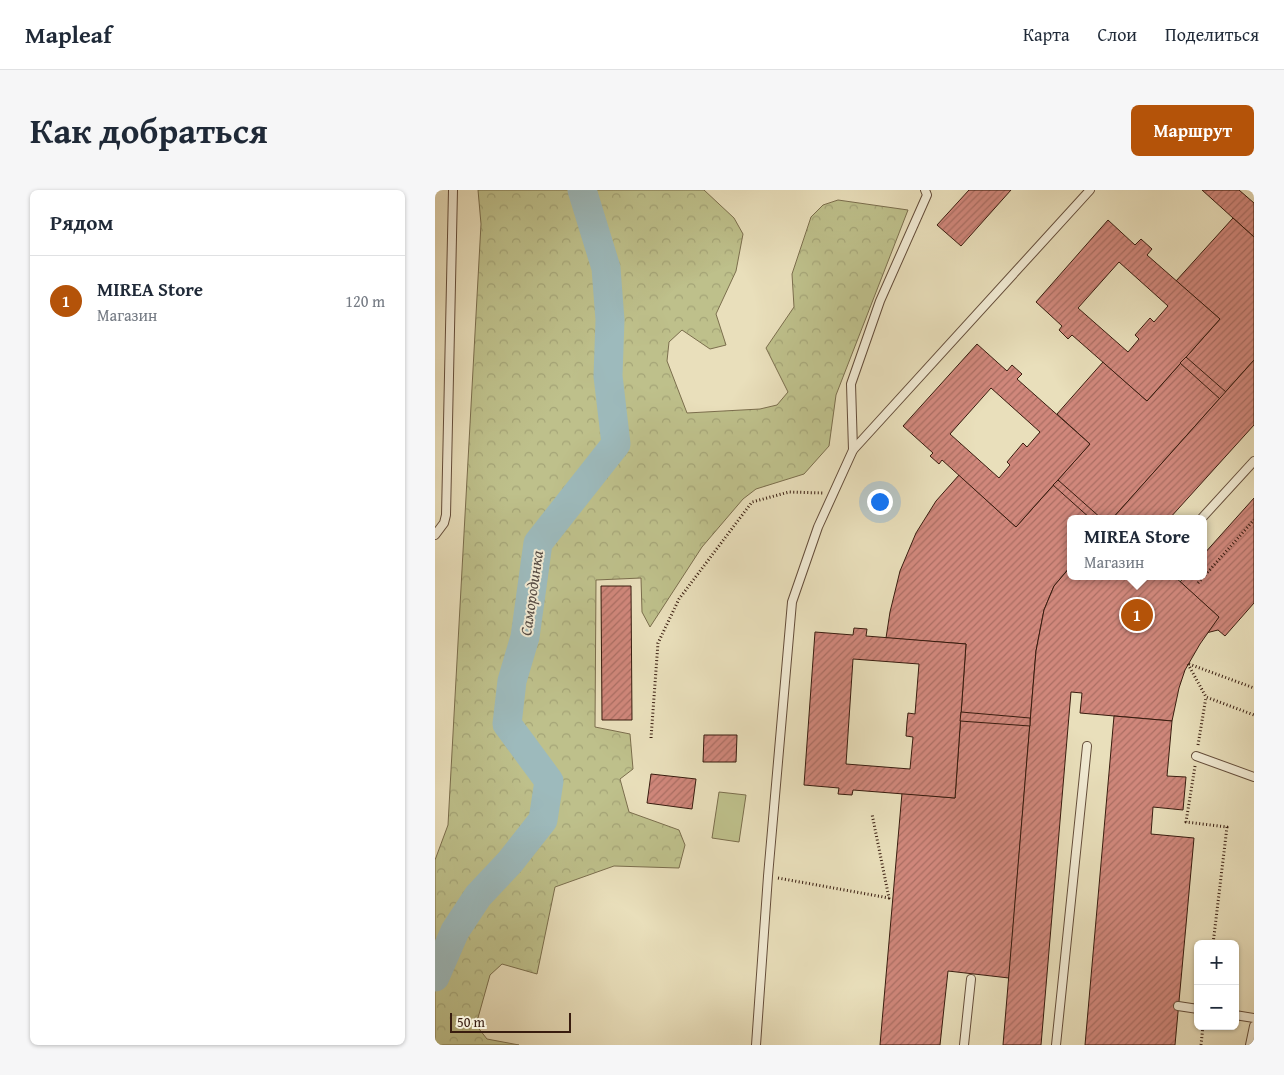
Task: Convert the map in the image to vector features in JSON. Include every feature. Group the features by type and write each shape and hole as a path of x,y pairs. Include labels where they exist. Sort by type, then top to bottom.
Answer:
{"lane":[{"path":"435,535 444,523 446,515 453,190"},
{"path":"853,450 851,384 880,302 927,195 925,190"},
{"path":"756,1045 768,876 792,602 818,527 853,450 1090,190"},
{"path":"1205,515 1254,461"},
{"path":"1056,1045 1087,746"},
{"path":"1196,756 1254,777"},
{"path":"964,1045 971,979"},
{"path":"1179,1006 1194,1008"},
{"path":"1239,1016 1254,1018"},
{"path":"1250,1045 1254,1026"}],"path":[{"path":"651,738 658,643 679,599 752,502 789,492 833,494"},
{"path":"1207,573 1254,520"},
{"path":"1198,583 1201,580"},
{"path":"1196,756 1206,697 1189,664 1254,688"},
{"path":"1206,697 1254,715"},
{"path":"1193,779 1186,822 1227,827 1213,940"},
{"path":"768,876 889,898 872,814"},
{"path":"1201,1045 1203,1030"}],"green space":[{"path":"478,190 704,190 734,218 743,234 736,271 716,314 726,345 710,349 682,330 669,342 667,361 687,413 760,409 777,405 788,392 766,348 794,307 792,274 811,217 823,205 838,200 908,210 836,395 829,446 804,474 756,489 743,499 702,547 650,627 642,612 641,578 596,580 595,727 630,734 633,769 620,779 629,812 679,830 685,845 679,868 614,866 555,887 537,974 502,964 490,975 476,1025 487,1039 519,1045 435,1045 435,860 448,825 481,224"},
{"path":"719,792 746,795 739,842 712,838"}],"building":[{"path":"969,190 1011,190 961,246 937,225"},
{"path":"1202,190 1239,190 1254,203 1254,237"},
{"path":"1233,218 1254,237 1254,360 1116,515 1067,515 1067,571 1054,586 1044,610 1036,651 1009,978 948,971 940,1045 880,1045 902,793 955,798 966,644 886,638 900,571 916,533 936,501 959,475 1016,527 1090,444 1057,414 1103,362 1147,401 1220,319 1176,281"},
{"path":"1108,220 1135,245 1141,239 1152,249 1147,255 1220,319 1147,401 1072,335 1068,339 1059,330 1062,326 1036,302","holes":["1119,262 1168,306 1154,322 1150,318 1135,335 1139,339 1128,352 1078,308"]},
{"path":"977,344 1007,371 1012,365 1022,374 1017,379 1090,444 1016,527 942,460 939,464 930,456 933,453 903,426","holes":["991,388 1040,432 1027,447 1023,443 1007,462 1010,465 999,478 950,434"]},
{"path":"1186,357 1226,392 1220,399 1180,363"},
{"path":"1254,360 1254,425 1173,515 1116,515"},
{"path":"1058,480 1097,515 1087,515 1053,485"},
{"path":"1254,498 1254,603 1225,636 1218,630 1206,633 1219,617 1180,582 1182,580 1207,580 1207,551"},
{"path":"1067,571 1067,580 1178,580 1219,617 1185,670 1172,721 1080,713 1082,693 1071,692 1041,1045 1003,1045 1036,651 1044,610 1054,586"},
{"path":"601,586 631,586 632,720 602,720"},
{"path":"854,628 867,629 866,636 966,644 955,798 853,790 852,795 838,794 839,788 804,785 815,632 853,635","holes":["853,659 919,664 915,714 908,713 907,722 906,736 913,737 910,769 846,764"]},
{"path":"961,712 1030,718 1030,726 960,721"},
{"path":"1114,716 1172,721 1167,776 1186,777 1183,810 1153,807 1151,834 1194,838 1175,1045 1085,1045"},
{"path":"704,735 737,735 736,762 703,762"},
{"path":"651,774 696,779 692,809 647,803"}],"waterway":[{"name":"Самородинка","path":"435,977 455,931 478,896 510,862 543,820 549,781 507,724 512,681 525,637 538,543 616,444 608,376 610,320 606,268 582,190"}],"place":[{"name":"MIREA Store","path":"1137,615"}]}
